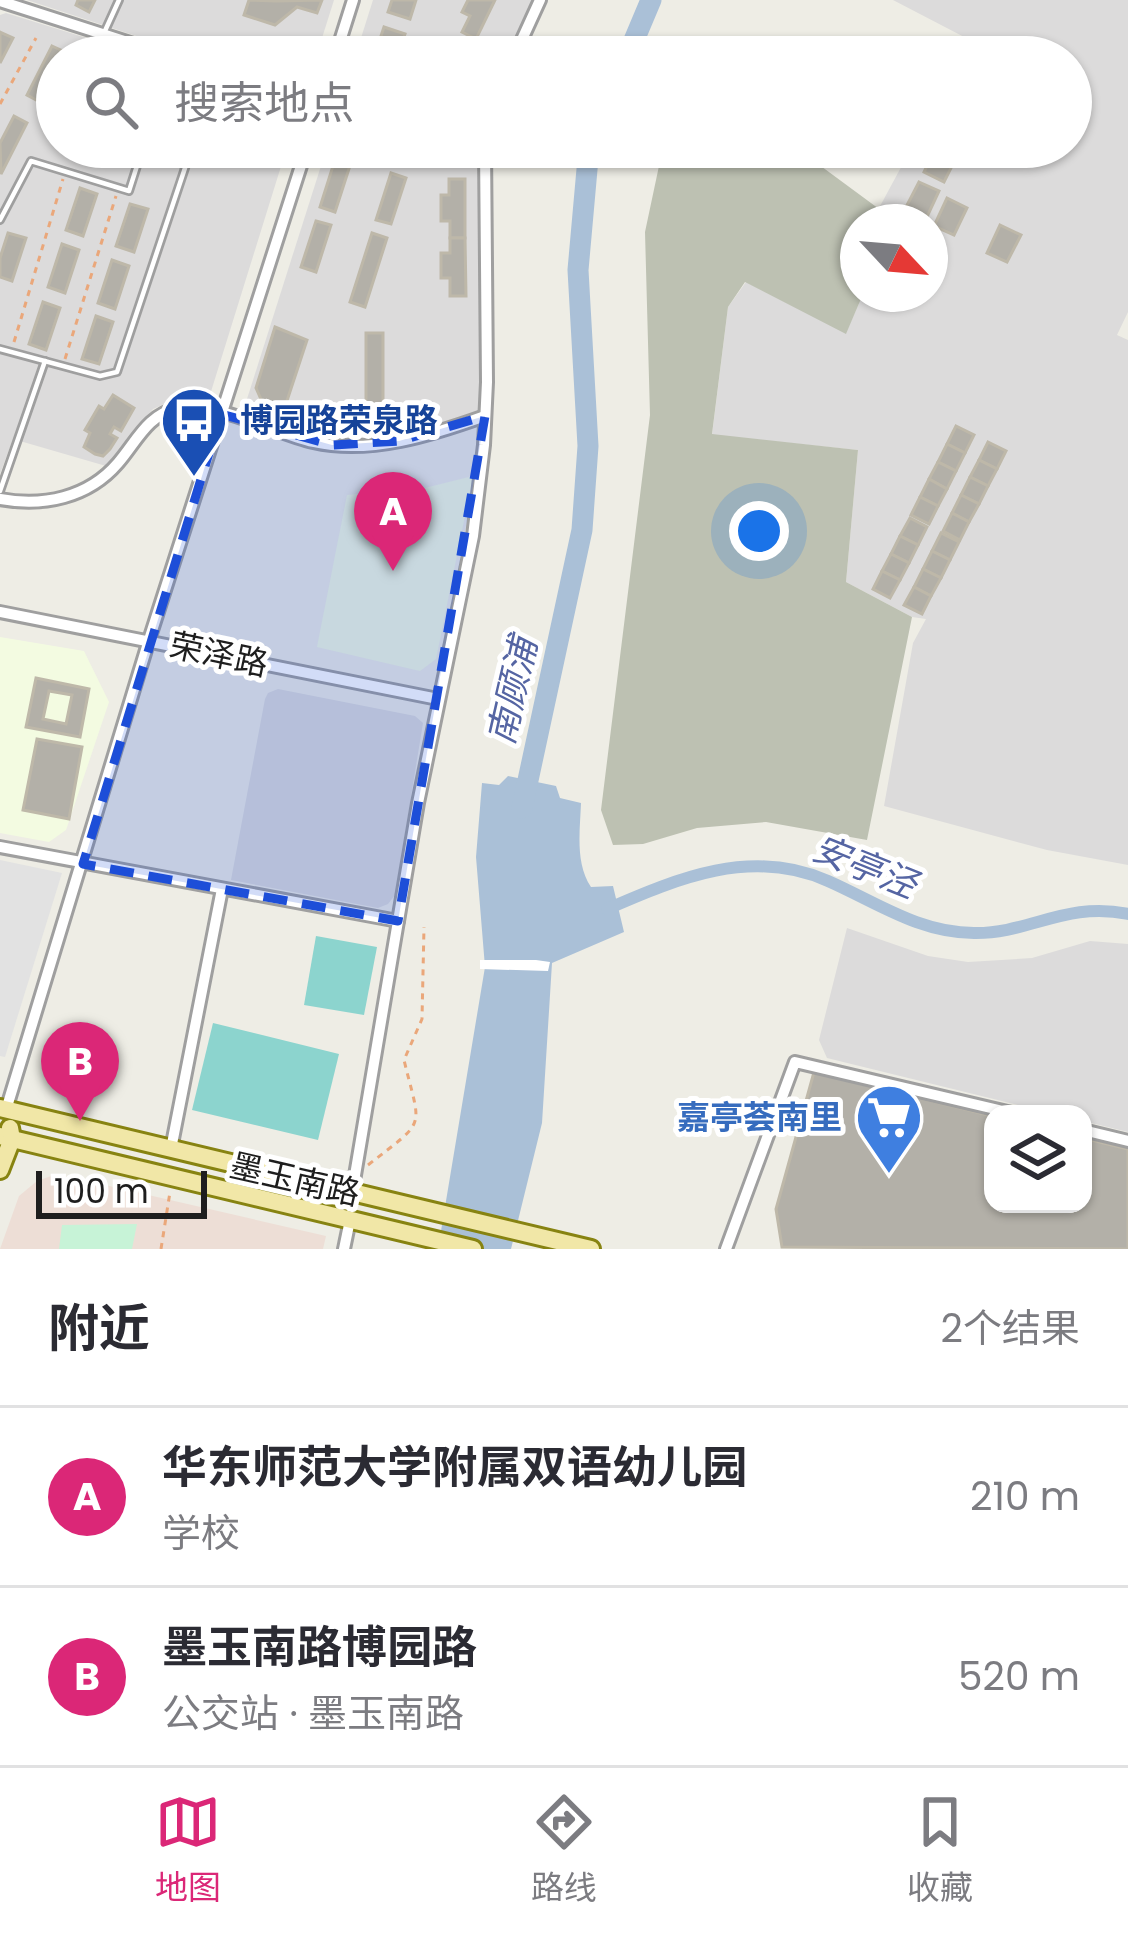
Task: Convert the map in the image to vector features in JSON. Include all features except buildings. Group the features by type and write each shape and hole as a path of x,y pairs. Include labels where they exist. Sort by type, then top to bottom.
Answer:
{"main road":[{"path":"0,1170 6,1137 2,1111"},
{"name":"墨玉南路","path":"2,1111 591,1249"},
{"name":"墨玉南路","path":"6,1137 473,1249"}],"street":[{"path":"342,36 353,0"},
{"path":"524,36 540,0"},
{"path":"0,1 110,36"},
{"path":"2,1111 300,168"},
{"path":"352,1193 438,699 473,536 485,416 485,168"},
{"path":"0,495 38,504 63,498 104,477 144,427 161,414 194,407 332,446 400,441 485,416"},
{"name":"荣泽路","path":"0,612 438,699"},
{"path":"0,847 398,921"},
{"path":"170,1150 223,889"},
{"path":"726,1249 795,1062 984,1106"},
{"path":"1092,1132 1128,1141"},
{"path":"344,1249 350,1220"}],"lane":[{"path":"104,34 119,0"},
{"path":"0,220 32,161 36,162"},
{"path":"55,168 129,191 136,168"},
{"path":"0,350 109,377 123,363 185,168"},
{"path":"0,495 45,361"}],"path":[{"path":"0,104 36,38"},
{"path":"11,352 65,171"},
{"path":"63,366 119,188"},
{"path":"355,1164 366,1166 415,1125 418,1108 404,1060 422,1019 424,927"},
{"path":"161,1249 172,1178"}],"highlighted area":[{"path":"221,414 332,445 399,441 485,416 398,921 83,864"}],"shaded area":[{"path":"27,0 334,0 323,36 136,36"},
{"path":"373,0 536,0 520,36 362,36"},
{"path":"893,0 1128,0 1128,312 1117,335 1128,340 1128,865 1047,850 884,806 913,643 926,619 912,617 846,582 858,450 712,435 728,307 746,282 846,333 855,312 948,312 948,204 881,204 901,168 1092,168 1092,36 962,36"},
{"path":"0,15 80,36 36,36 36,168 280,168 209,398 176,399 153,409 106,466 13,439 0,474"},
{"path":"320,168 478,168 482,407 474,417 402,437 338,442 253,418 247,399"},
{"path":"659,168 823,168 872,204 840,204 840,312 855,312 846,334 745,282 728,307 712,434 858,450 846,582 912,617 867,840 766,822 697,828 643,844 613,845 601,810 650,415 645,232"},
{"path":"473,476 436,659 420,671 317,647 347,495 425,488"},
{"path":"0,637 84,651 109,702 66,830 49,842 0,833"},
{"path":"278,689 415,716 423,723 395,895 388,904 378,908 231,880 265,699"},
{"path":"508,776 556,786 560,798 581,803 583,868 591,887 613,886 624,932 552,963 542,1123 511,1249 438,1249 485,967 476,857 482,783 499,785"},
{"path":"0,860 62,873 5,1057 0,1056"},
{"path":"847,928 928,956 968,962 1032,958 1090,941 1128,944 1128,1132 1092,1123 1092,1105 1018,1105 827,1058 819,1040"},
{"path":"316,936 377,947 364,1015 304,1005"},
{"path":"213,1023 339,1054 318,1140 192,1110"},
{"path":"57,1174 326,1236 323,1249 0,1249 19,1196 37,1181"},
{"path":"137,1224 132,1249 59,1249 62,1225"}],"pier":[{"path":"480,960 550,962 548,971 480,969"}],"waterway":[{"name":"南顾浦","path":"636,36 651,0"},
{"name":"南顾浦","path":"522,808 582,530 588,446 578,270 587,168"},
{"name":"安亭泾","path":"607,909 688,878 743,867 771,867 800,871 898,915 954,932 994,932 1086,912 1128,914"}],"place":[{"name":"博园路荣泉路","path":"194,479"},
{"name":"华东师范大学附属双语幼儿园","path":"393,571"},
{"name":"墨玉南路博园路","path":"80,1121"},
{"name":"嘉亭荟南里","path":"889,1176"}]}
